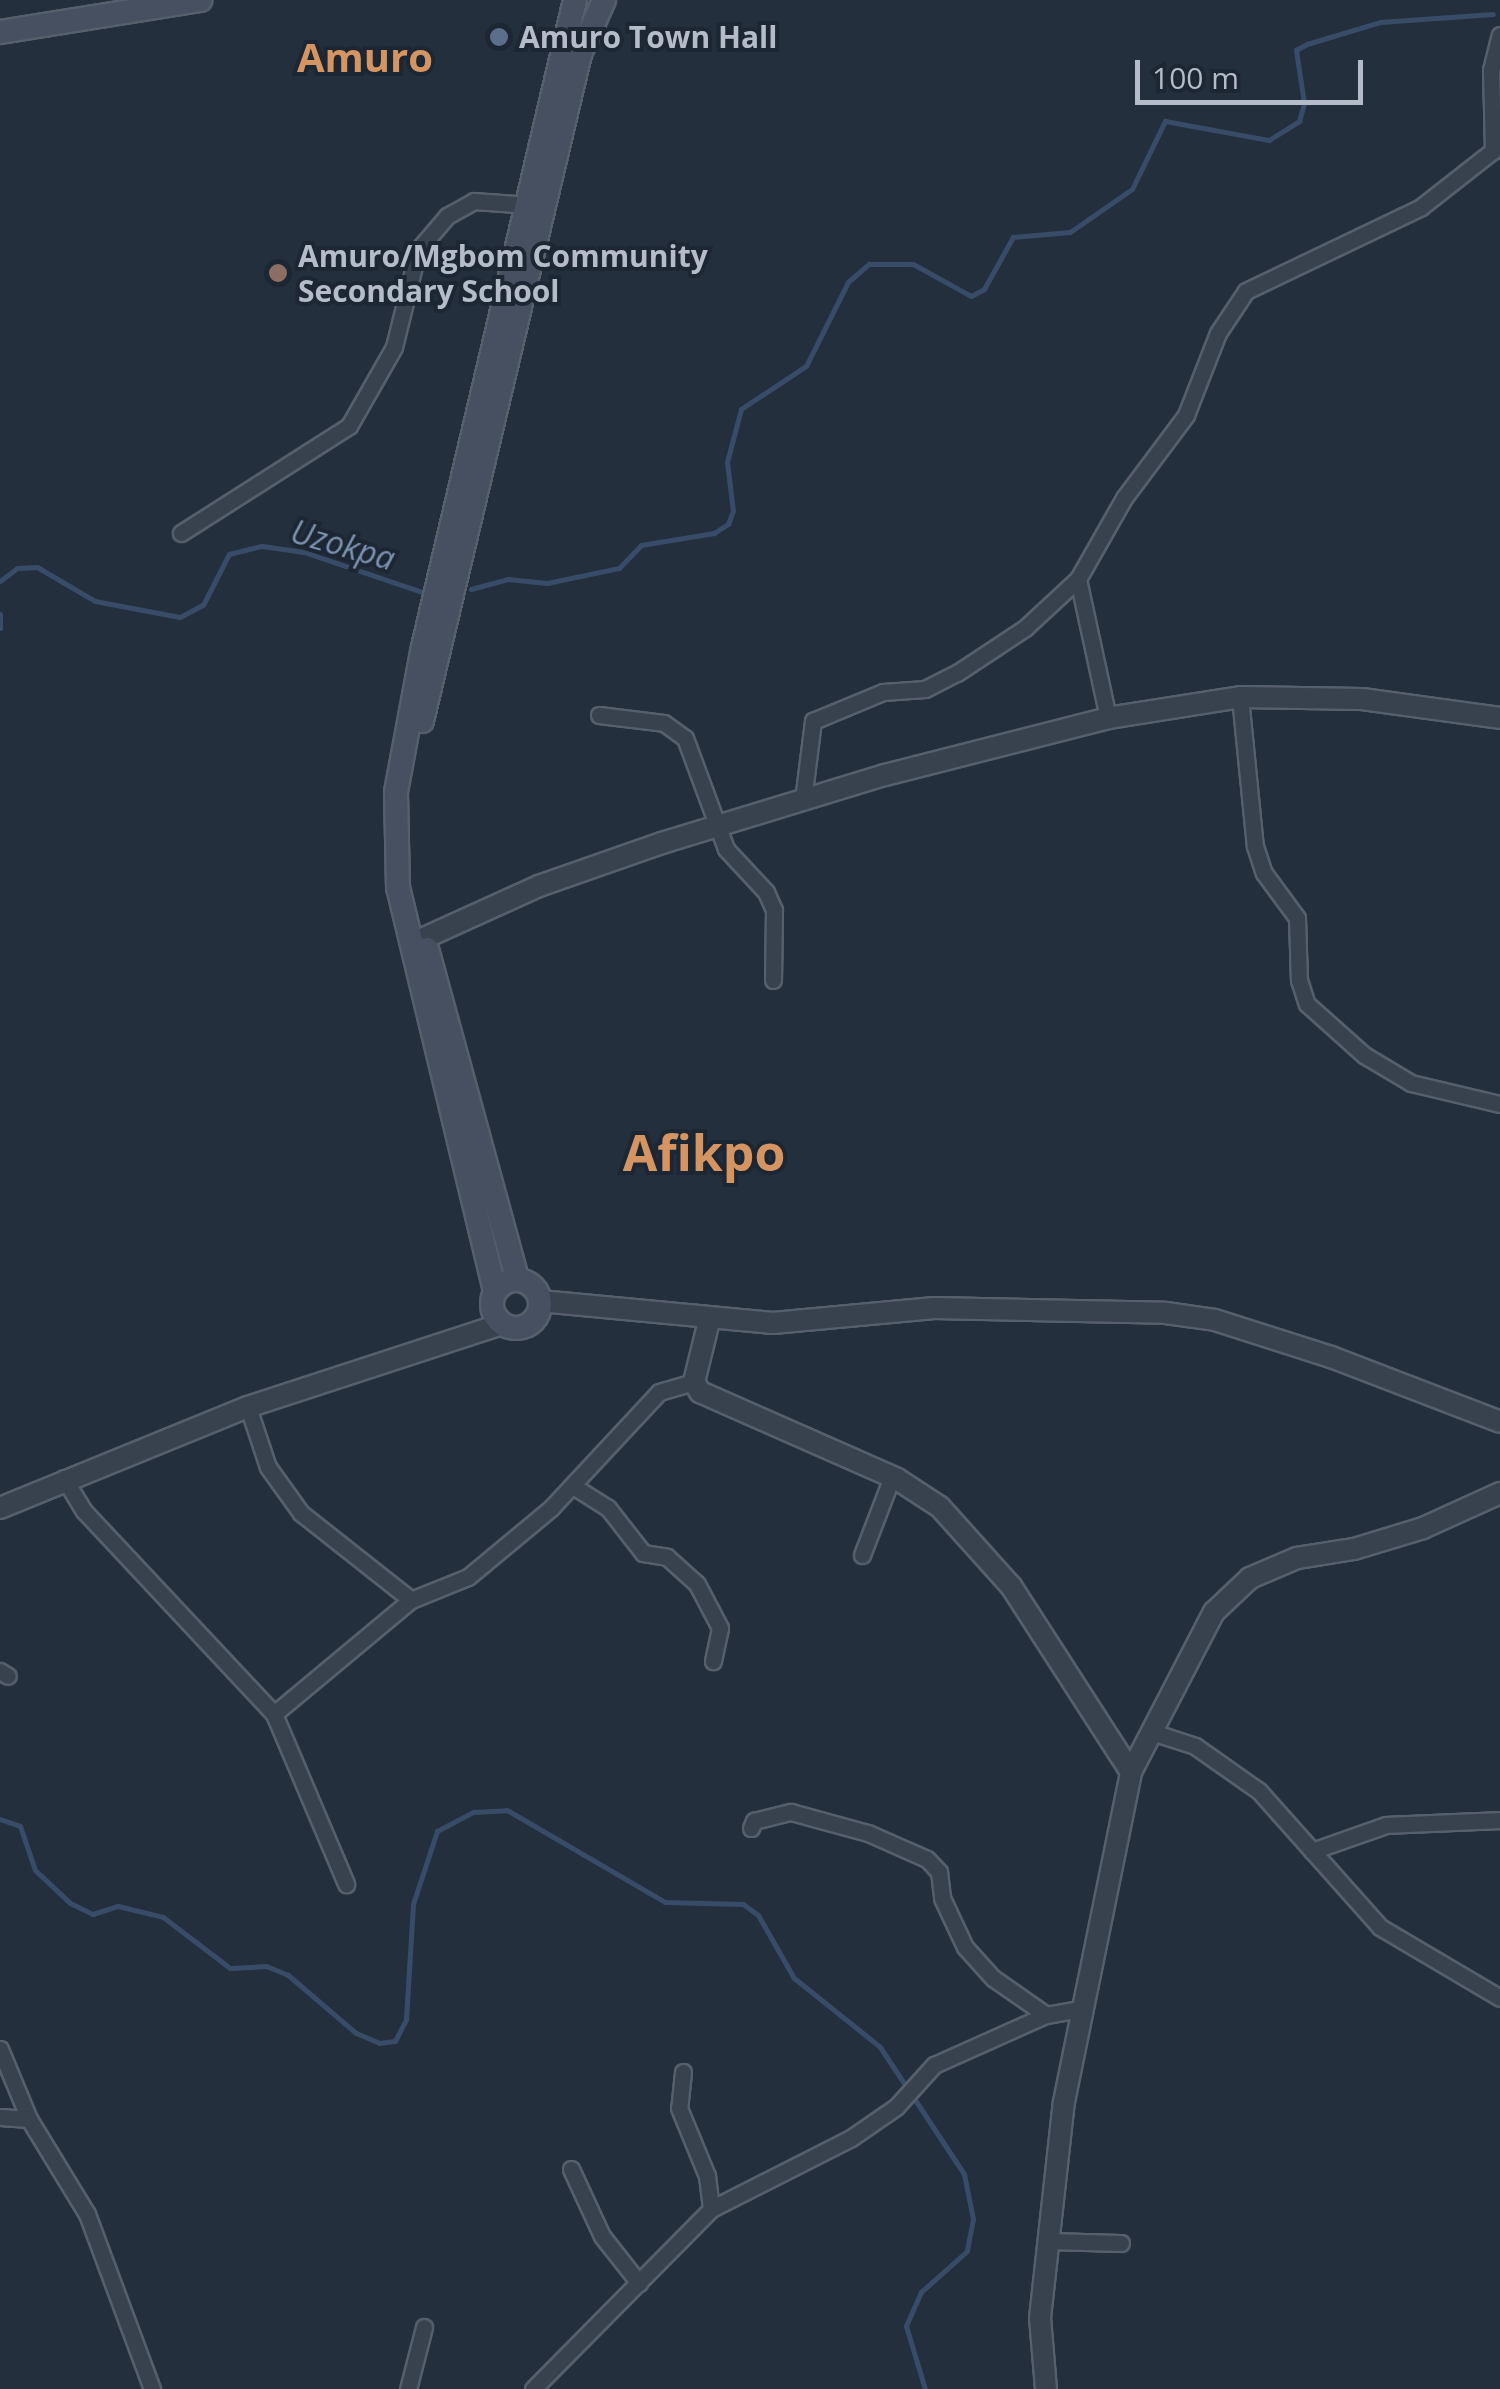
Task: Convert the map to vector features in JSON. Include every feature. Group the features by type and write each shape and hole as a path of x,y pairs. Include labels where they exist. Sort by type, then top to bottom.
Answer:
{"main road":[{"path":"0,32 197,0"},
{"path":"516,1279 531,1285 540,1300 530,1324 502,1324 492,1308 495,1291 418,941 406,848 419,734 587,28 604,0"},
{"path":"516,1279 394,847 405,733 530,205 574,1"},
{"path":"495,1291 516,1279"}],"street":[{"path":"803,800 813,721 883,692 914,692 957,673 1025,628 1078,579 1124,498 1186,416 1218,333 1246,292 1421,207 1497,148 1491,70 1500,35"},
{"path":"180,534 349,426 394,347 418,250 447,216 474,201 530,205"},
{"path":"1078,579 1108,718"},
{"path":"418,941 539,886 718,826 1108,718 1240,697 1362,699 1500,718"},
{"path":"1240,697 1254,846 1264,874 1298,918 1299,980 1307,1004 1364,1055 1411,1083 1500,1104"},
{"path":"599,715 676,728 694,756 734,863 766,892 774,910 774,980"},
{"path":"540,1300 709,1320 808,1321 934,1308 1166,1313 1215,1320 1331,1357 1500,1422"},
{"path":"694,1382 709,1320"},
{"path":"0,1508 64,1478 248,1407 502,1324"},
{"path":"694,1382 714,1402 892,1477 940,1507 971,1537 1108,1727 1131,1772"},
{"path":"274,1714 412,1600 468,1578 574,1486 659,1392 694,1382"},
{"path":"248,1407 268,1466 301,1513 412,1600"},
{"path":"862,1556 892,1477"},
{"path":"64,1478 84,1511 274,1714 346,1884"},
{"path":"574,1486 608,1508 643,1554 667,1557 697,1584 720,1628 713,1662"},
{"path":"1046,2389 1040,2318 1081,2010 1131,1772 1155,1733 1214,1612 1250,1578 1298,1558 1354,1549 1424,1528 1500,1493"},
{"path":"1108,1727 1155,1733 1195,1746 1259,1791 1380,1926 1500,1998"},
{"path":"751,1828 754,1821 791,1812 868,1833 927,1860 939,1872 942,1898 965,1948 992,1978 1046,2015"},
{"path":"1312,1851 1386,1824 1468,1816 1500,1820"},
{"path":"533,2389 711,2208 851,2138 905,2096 934,2065 1046,2015 1081,2010"},
{"path":"0,2050 29,2119 87,2214 152,2389"},
{"path":"683,2072 679,2108 706,2176 711,2208"},
{"path":"0,2116 29,2119"},
{"path":"571,2170 602,2236 639,2283"},
{"path":"1050,2242 1121,2243"},
{"path":"408,2389 424,2327"}],"waterway":[{"path":"471,589 508,579 547,583 619,568 641,545 714,533 728,524 733,511 727,462 741,409 806,366 848,282 869,264 913,264 971,296 984,289 1013,237 1070,232 1132,189 1165,121 1269,140 1299,121 1304,103 1296,50 1307,44 1380,22 1493,14"},
{"name":"Uzokpa","path":"0,581 17,568 37,567 95,601 180,617 203,605 229,554 262,546 304,552 422,592"},
{"name":"Uzokpa","path":"0,614 0,628"},
{"path":"0,1819 20,1826 35,1870 70,1903 93,1914 118,1906 163,1917 230,1968 266,1966 288,1975 356,2033 379,2043 395,2041 406,2019 413,1904 437,1831 473,1812 507,1810 665,1902 743,1904 758,1915 794,1978 880,2047 964,2174 973,2219 967,2251 921,2292 906,2326 925,2389"}],"place":[{"name":"Amuro Town Hall","path":"499,37"},
{"name":"Amuro/Mgbom Community Secondary School","path":"278,273"}],"district":[{"name":"Amuro","path":"365,57"},
{"name":"Afikpo","path":"704,1153"}]}
